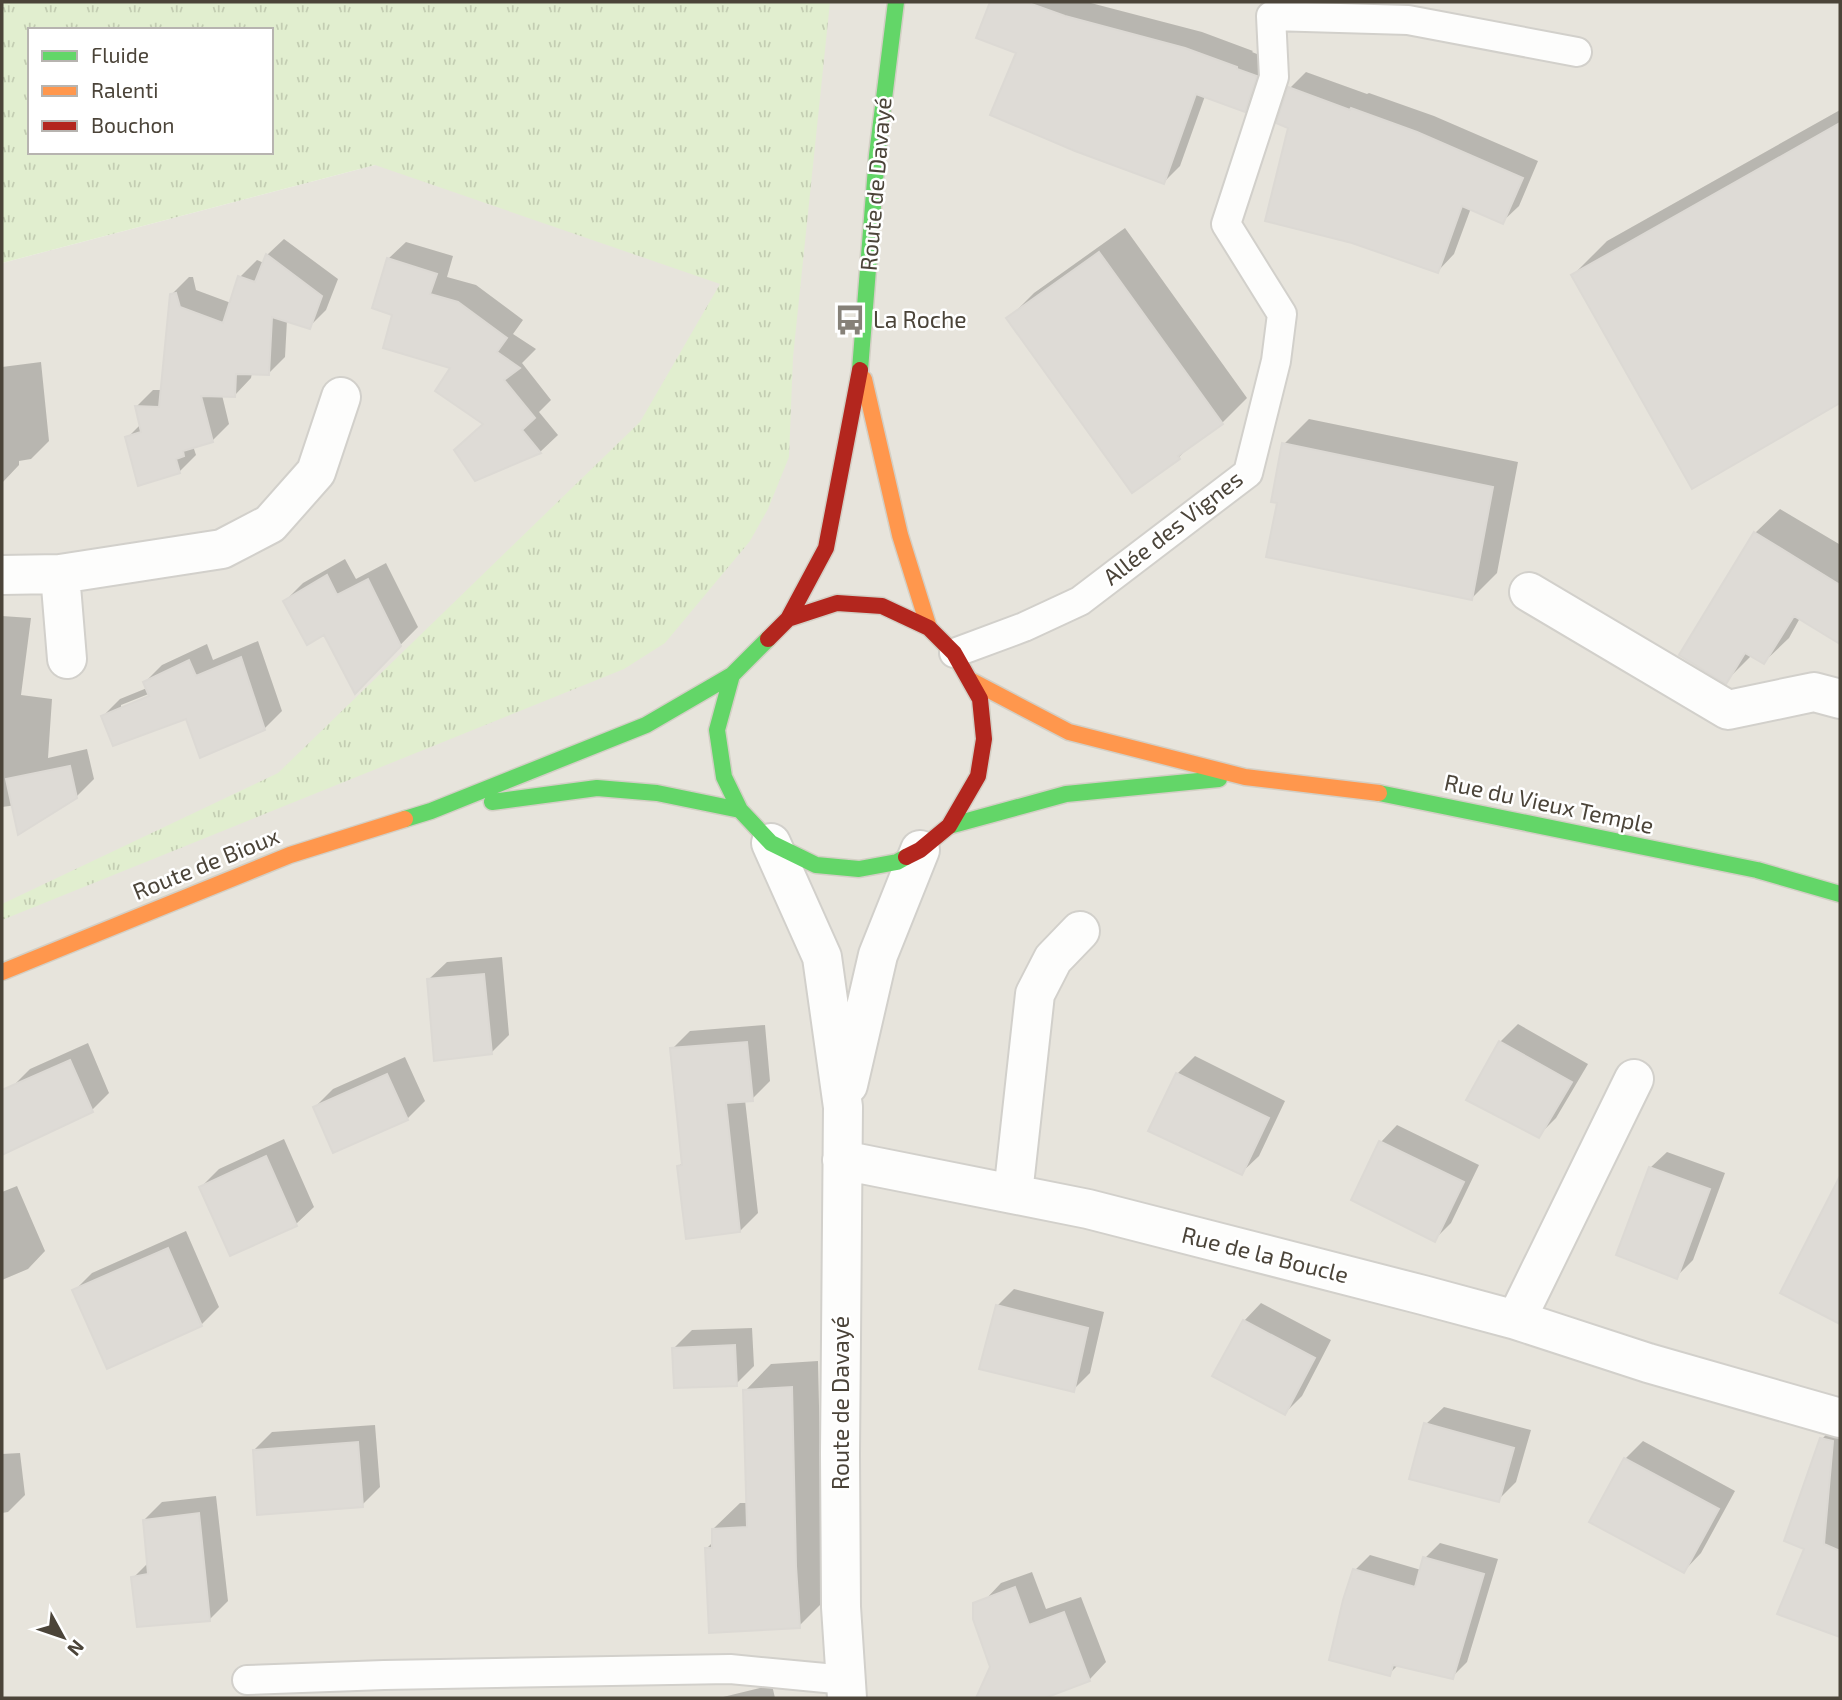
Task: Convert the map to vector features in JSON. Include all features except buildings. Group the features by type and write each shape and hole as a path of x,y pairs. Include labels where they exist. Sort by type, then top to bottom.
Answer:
{"main road":[{"name":"Route de Davayé","path":"861,367 881,107 896,2"},
{"path":"788,619 837,603 882,606 929,628 954,653 980,699 984,739 978,776 949,826 920,850 897,862 859,869 816,865 771,843 740,810 724,777 717,730 732,676 788,619 827,548 861,367"},
{"path":"861,367 900,535 929,628"},
{"name":"Route de Bioux","path":"2,972 290,855 431,811 646,725 732,676"},
{"name":"Rue du Vieux Temple","path":"970,680 1069,732 1245,776 1385,793 1757,870 1840,894"},
{"name":"Rue du Vieux Temple","path":"949,826 1066,794 1245,776"},
{"name":"Route de Bioux","path":"431,811 597,788 657,793 740,810"}],"street":[{"path":"2,575 60,574 222,549 270,524 317,472 341,397"},
{"path":"60,574 66,659"},
{"path":"1529,592 1728,710 1814,692 1840,699"},
{"name":"Route de Davayé","path":"771,843 821,957 842,1107 841,1607 847,1689"},
{"name":"Route de Davayé","path":"842,1107 878,955 920,850"},
{"path":"1013,1194 1035,994 1054,959 1080,931"},
{"path":"1516,1320 1634,1079"},
{"name":"Rue de la Boucle","path":"842,1160 1088,1209 1516,1320 1648,1363 1840,1418"}],"lane":[{"name":"Allée des Vignes","path":"954,653 1024,627 1080,601 1248,473 1276,361 1282,314 1226,224 1275,77 1271,16 1408,20 1577,52"},
{"path":"247,1680 730,1669 847,1689"}],"shaded area":[{"path":"422,2 1840,2 1840,1698 2,1698 2,263 375,165"}],"green space":[{"path":"2,2 830,2 793,357 789,457 768,509 750,541 665,643 624,669 2,920 2,904 278,773 640,422 720,284 375,165 2,263"}],"traffic: fast":[{"path":"860,370 877,155 896,2"},
{"path":"768,639 732,675 717,730 724,777 740,810 771,843 816,865 859,869 897,862 906,857"},
{"path":"405,819 646,725 732,675"},
{"path":"949,826 1066,794 1219,779"},
{"path":"492,802 597,788 657,793 740,810"},
{"path":"1379,793 1757,870 1840,894"}],"traffic: slow":[{"path":"864,379 900,535 929,628"},
{"path":"970,680 1069,732 1245,777 1379,793"},
{"path":"2,972 290,855 405,819"}],"traffic: jam":[{"path":"768,639 788,619 826,548 860,370"},
{"path":"788,619 837,603 882,606 929,628 954,653 980,699 984,739 978,776 949,826 920,850 906,857"}],"place":[{"name":"La Roche","path":"850,320"}]}
